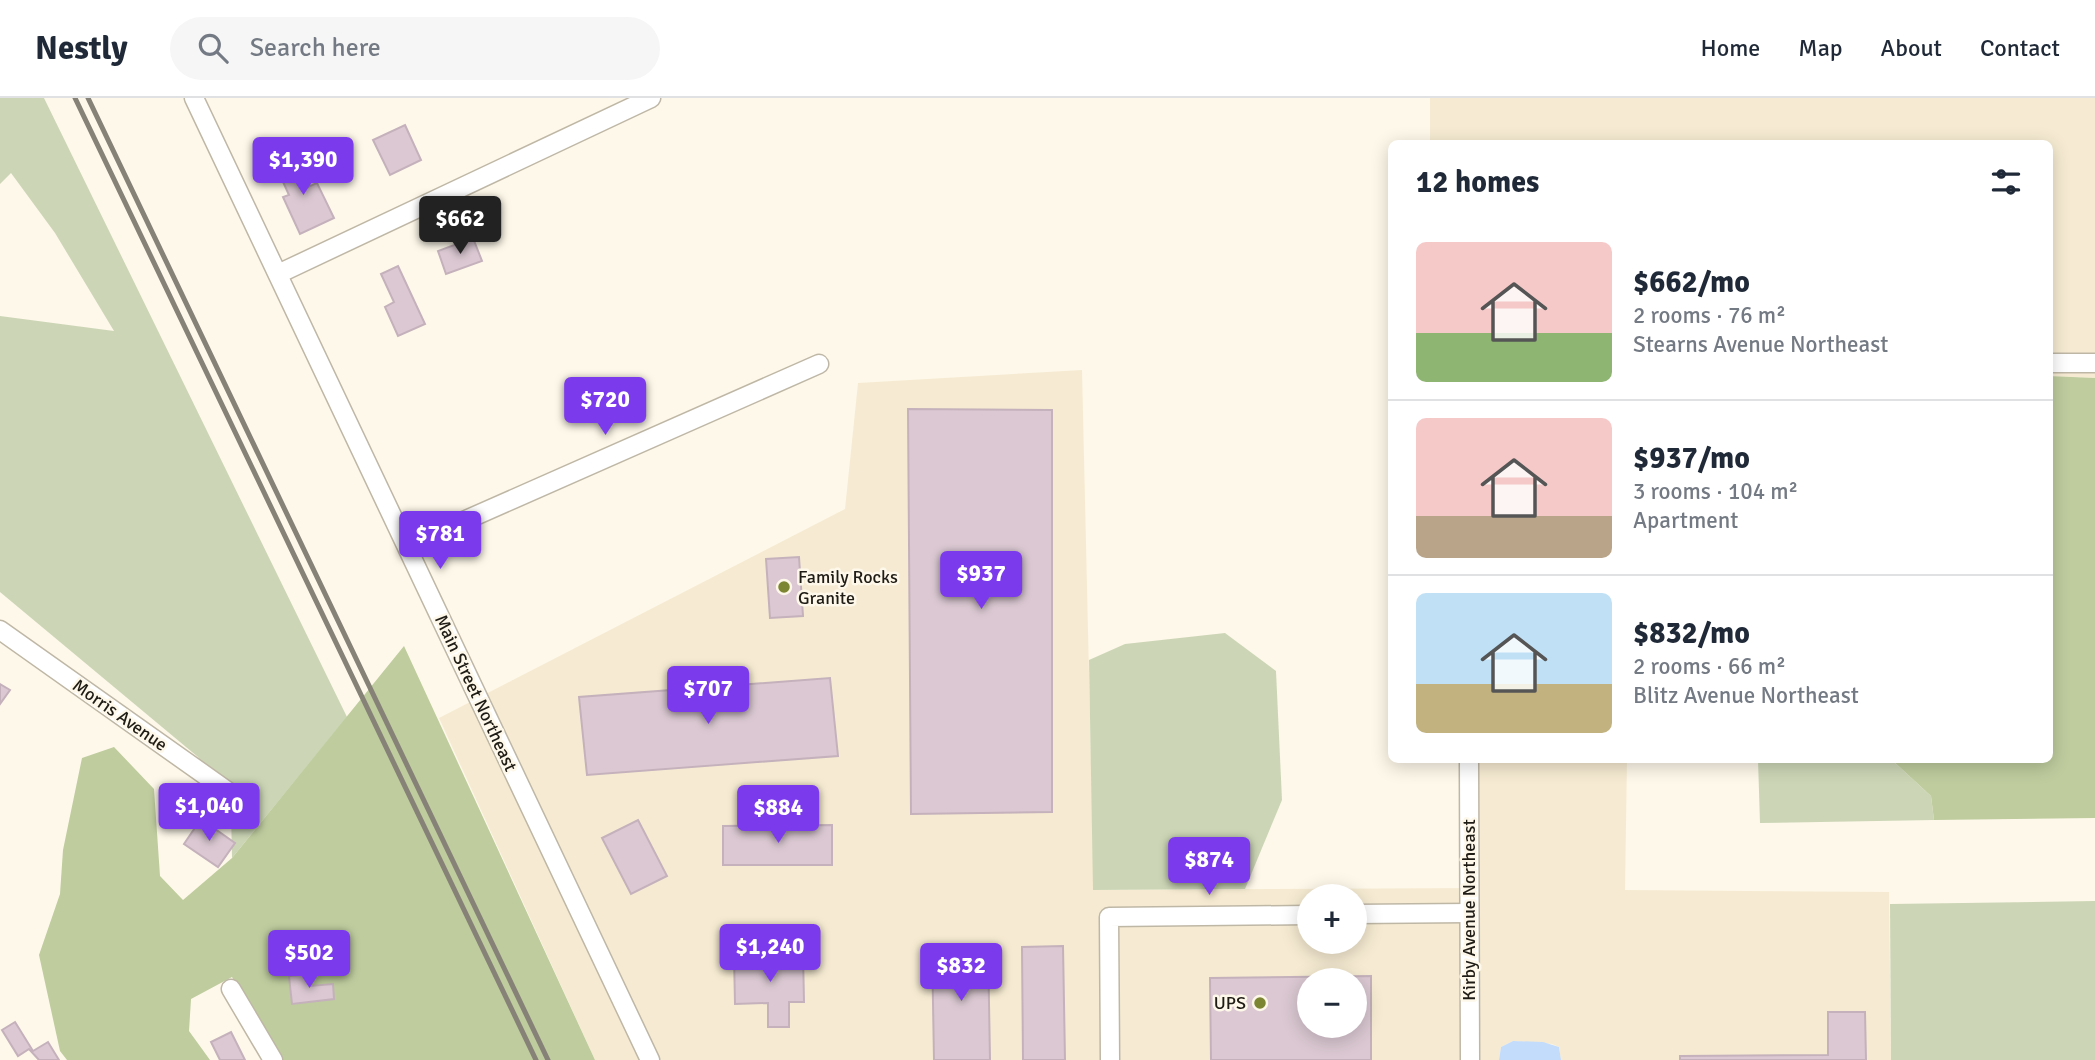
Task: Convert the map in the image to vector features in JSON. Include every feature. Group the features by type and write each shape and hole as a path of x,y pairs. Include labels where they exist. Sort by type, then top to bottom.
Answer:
{"street":[{"name":"Main Street Northeast","path":"194,98 650,1060"},
{"path":"278,274 651,98"},
{"path":"2053,363 2095,363"},
{"path":"407,546 819,364"},
{"name":"Morris Avenue","path":"0,630 240,800"},
{"name":"Kirby Avenue Northeast","path":"1469,763 1470,1060"},
{"path":"1367,915 1469,913"},
{"path":"1110,1060 1109,918 1297,915"},
{"path":"231,989 273,1060"}],"shaded area":[{"path":"1430,98 2095,98 2095,378 2053,376 2053,140 1430,140"},
{"path":"1082,370 1094,890 1297,889 1297,954 1367,954 1367,889 1480,888 1473,763 1627,763 1625,890 1889,892 1891,1060 1561,1060 1559,1047 1552,1044 1513,1041 1501,1047 1499,1060 595,1060 439,718 845,509 858,383"}],"green space":[{"path":"0,98 44,98 347,717 232,858 231,811 198,757 0,592 0,316 114,331 55,233 11,173 0,184"},
{"path":"2053,376 2095,378 2095,818 1934,820 1931,796 1895,763 2053,763"},
{"path":"1225,633 1276,671 1282,800 1245,889 1093,890 1089,660 1125,644"},
{"path":"404,646 595,1060 277,1060 232,977 191,999 189,1031 210,1060 67,1060 60,1051 39,955 60,894 63,850 82,758 114,747 154,789 160,876 183,900 232,858"},
{"path":"1758,763 1895,763 1931,796 1934,820 1760,823"},
{"path":"2095,901 2095,1060 1891,1060 1890,904"}],"water":[{"path":"1513,1041 1543,1042 1559,1047 1561,1060 1499,1060 1501,1047"}],"building":[{"path":"405,125 421,160 390,175 373,140"},
{"path":"292,154 308,187 317,183 334,218 300,234 283,197 289,195 274,162"},
{"path":"473,238 482,261 446,274 438,251"},
{"path":"398,266 425,324 398,336 385,307 394,302 381,274"},
{"path":"908,409 1052,410 1052,812 911,814"},
{"name":"Family Rocks Granite","path":"799,557 803,616 770,618 766,559"},
{"path":"830,678 838,756 587,775 579,697"},
{"path":"0,684 10,690 0,704"},
{"path":"201,819 235,843 218,867 184,844"},
{"path":"638,820 667,876 631,894 602,838"},
{"path":"832,825 832,865 723,865 723,826"},
{"path":"988,945 990,1060 934,1060 932,946"},
{"path":"1063,946 1065,1060 1023,1060 1022,947"},
{"path":"803,954 804,1002 789,1002 789,1027 768,1027 768,1003 735,1004 734,955"},
{"path":"309,974 310,986 333,984 334,999 292,1004 289,976"},
{"name":"UPS","path":"1367,976 1371,976 1371,1060 1211,1060 1210,978 1297,977 1297,1038 1367,1038"},
{"path":"1828,1012 1865,1012 1866,1060 1680,1060 1680,1056 1828,1055"},
{"path":"15,1022 33,1051 48,1042 59,1060 39,1060 29,1049 18,1056 2,1030"},
{"path":"231,1032 245,1060 220,1060 211,1042"}],"railway":[{"path":"75,98 536,1060"},
{"path":"88,98 548,1060"}],"place":[{"name":"Family Rocks Granite","path":"784,587"},
{"name":"UPS","path":"1260,1003"}]}
